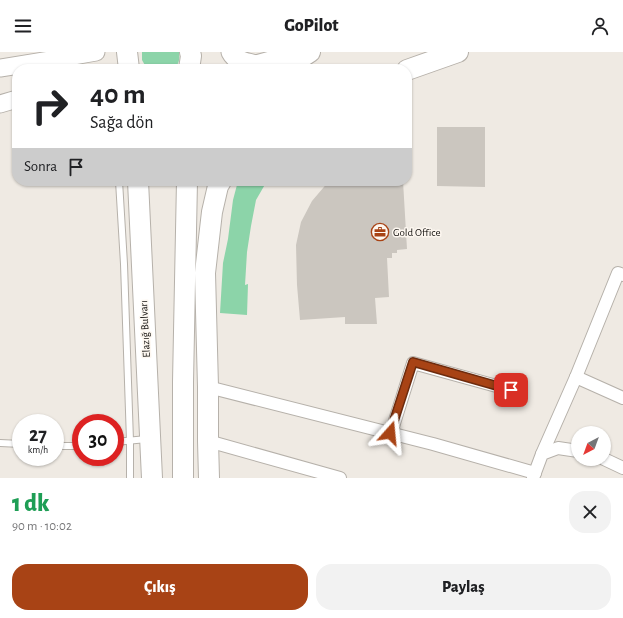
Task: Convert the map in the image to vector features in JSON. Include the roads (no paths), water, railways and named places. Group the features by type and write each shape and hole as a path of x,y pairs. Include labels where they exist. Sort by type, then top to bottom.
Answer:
{"highway":[{"path":"127,52 128,64"},
{"path":"190,52 190,64"},
{"path":"292,64 310,52"},
{"path":"412,68 458,52"},
{"name":"Elazığ Bulvarı","path":"138,186 152,478"},
{"path":"183,478 183,382 187,186"},
{"path":"185,254 199,186"},
{"path":"209,478 205,273 212,212 218,186"}],"main road":[{"path":"29,64 96,52"},
{"path":"231,52 233,56 246,64"},
{"path":"260,64 304,52"},
{"path":"0,68 12,66"},
{"path":"0,104 12,100"}],"street":[{"path":"208,387 390,433 534,475 618,273 623,275"},
{"path":"390,433 413,362 511,390"},
{"path":"576,377 623,398"},
{"path":"208,440 340,478"},
{"path":"542,454 558,448 571,450"},
{"path":"611,462 623,468"}],"lane":[{"path":"119,186 124,264 130,478"},
{"path":"124,441 151,438"},
{"path":"0,443 12,444"}],"place":[{"name":"Gold Office","path":"380,232"}]}
